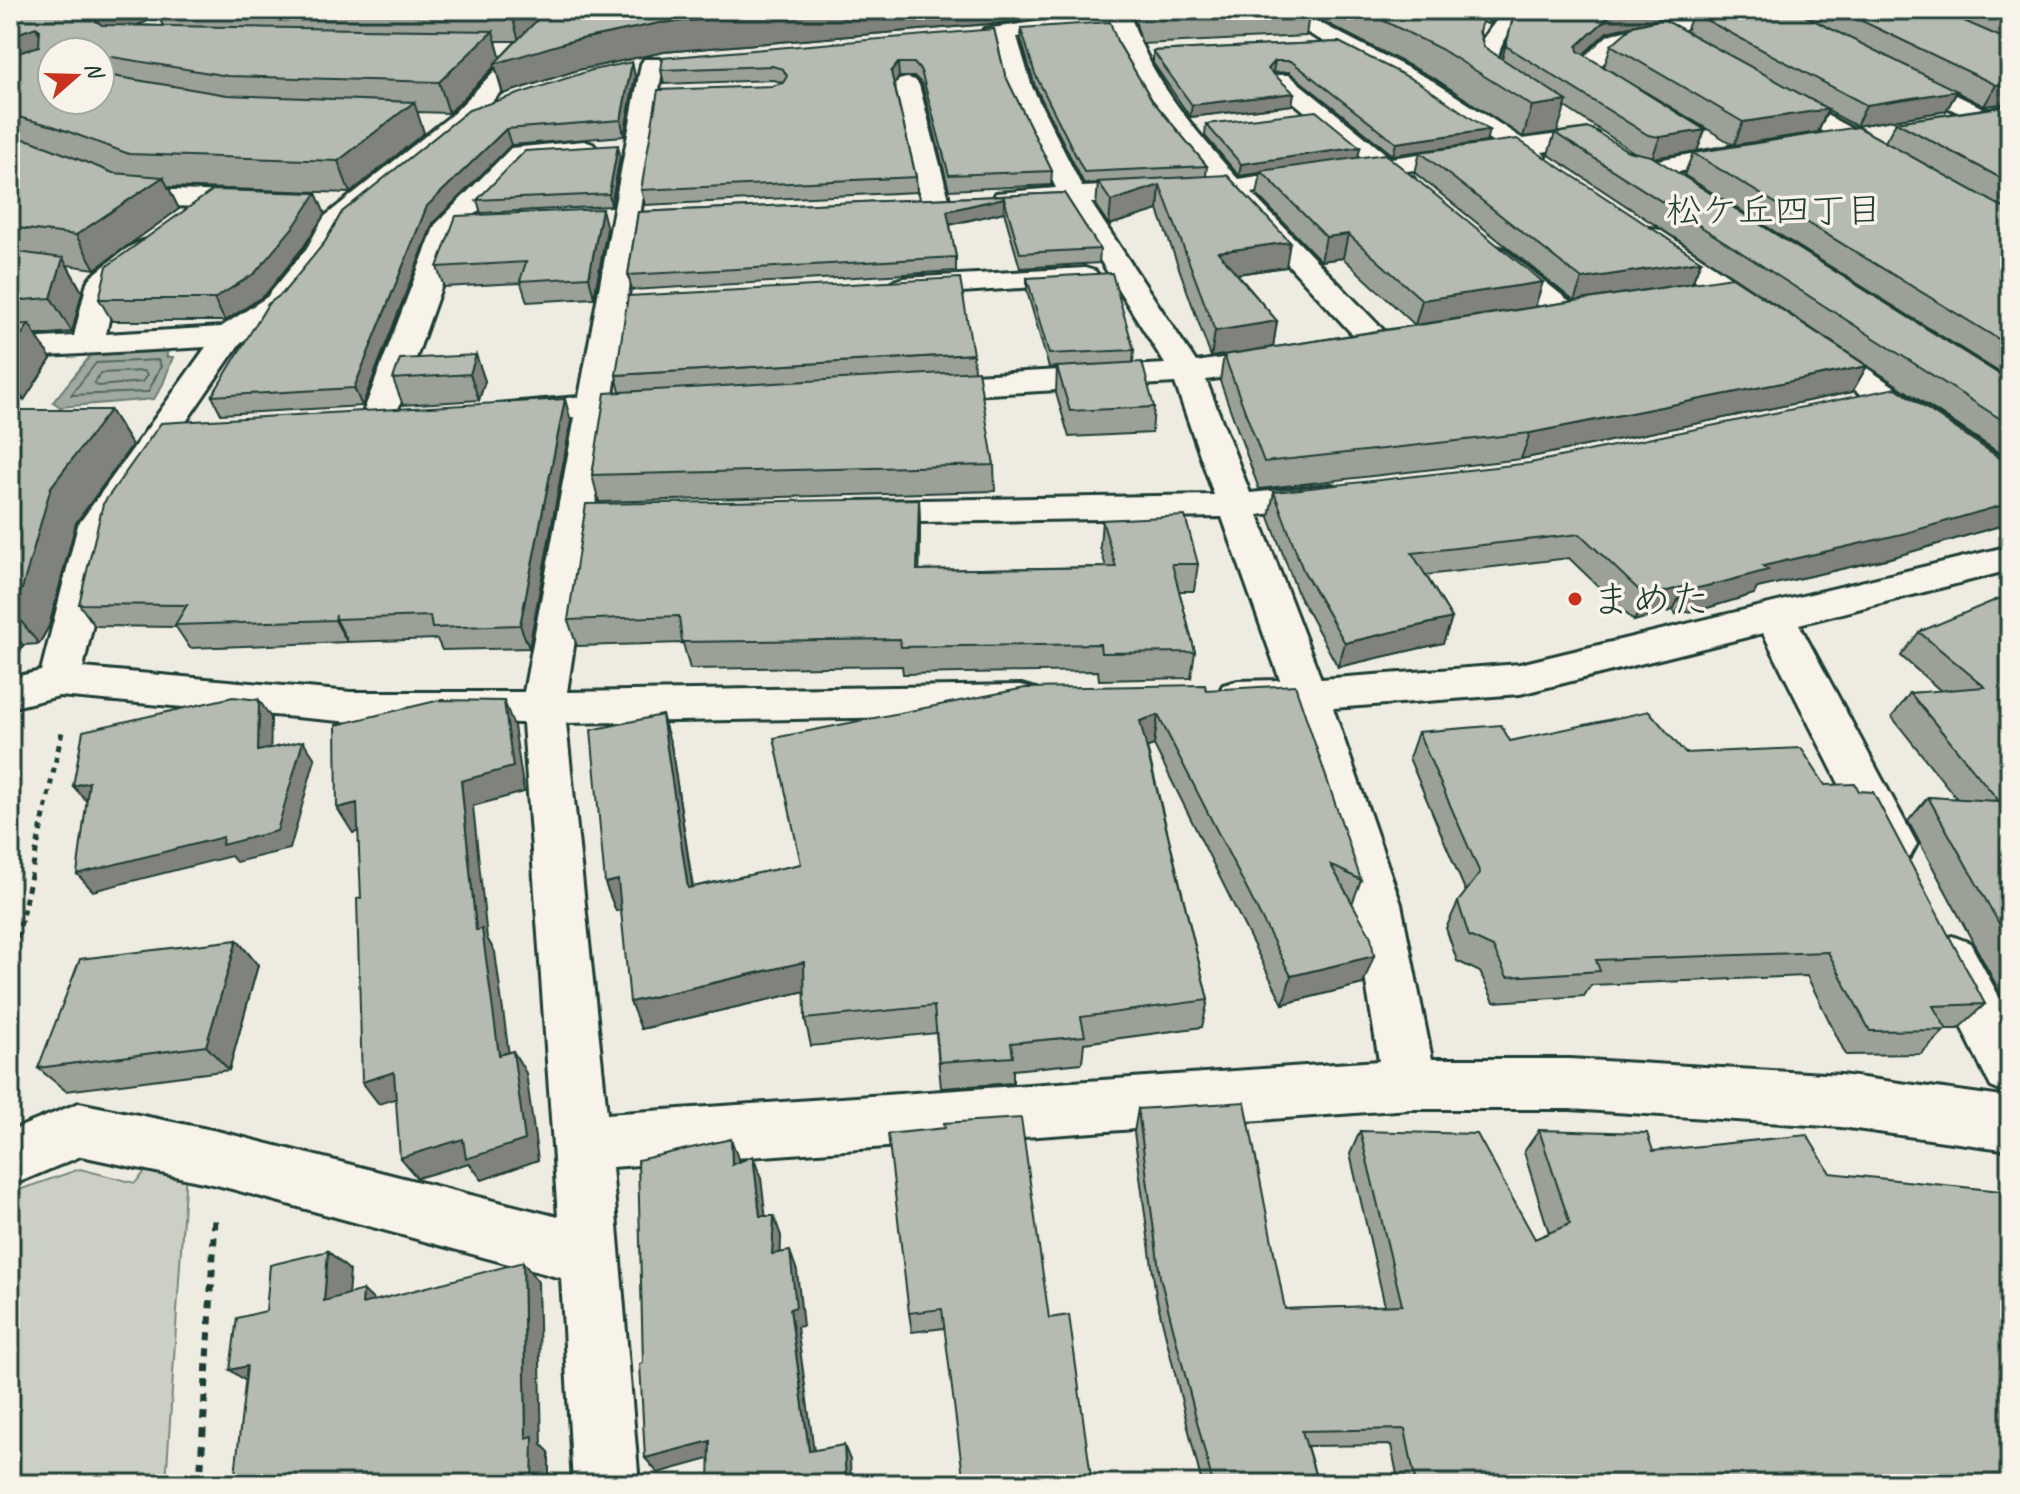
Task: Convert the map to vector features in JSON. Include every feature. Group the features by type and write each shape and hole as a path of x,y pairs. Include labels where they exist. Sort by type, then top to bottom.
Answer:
{"street":[{"path":"66,682 97,525 179,430 229,336 278,303 320,251 334,223 460,121 565,10"},
{"path":"1279,10 1425,86 1560,175"},
{"path":"1517,10 1499,27 1485,57 1486,69 1620,156 1678,186"},
{"path":"1649,107 1584,68 1616,40 1662,31 1735,10"},
{"path":"891,389 1187,373 1395,341 1230,188 1151,88 1118,16 990,34 1020,87 1073,196 1187,373 1332,764 1377,904 1410,1084"},
{"path":"1468,27 1495,38"},
{"path":"1662,31 1689,46"},
{"path":"1297,45 1342,43"},
{"path":"493,50 524,51"},
{"path":"1134,54 1164,52"},
{"path":"1883,67 2010,131"},
{"path":"606,1484 582,1142 543,708 591,516 595,405 626,302 624,218 651,76"},
{"path":"1281,80 1423,197"},
{"path":"1755,83 1916,174"},
{"path":"907,85 936,203"},
{"path":"426,122 460,121 507,105"},
{"path":"1290,116 1320,112"},
{"path":"1938,123 2010,112"},
{"path":"1184,128 1214,125"},
{"path":"1803,143 1893,130"},
{"path":"1700,139 1726,155"},
{"path":"378,418 449,225 520,153 638,146"},
{"path":"905,204 1230,188 1521,149 1620,156 1726,155 1772,148"},
{"path":"10,152 60,165 141,197 287,202"},
{"path":"88,345 102,282 215,200"},
{"path":"316,203 360,204"},
{"path":"1625,219 2010,480"},
{"path":"449,225 481,224"},
{"path":"1471,236 1582,312 1536,319"},
{"path":"875,288 1124,274"},
{"path":"72,278 102,282"},
{"path":"1685,296 1729,289"},
{"path":"10,349 229,336"},
{"path":"1843,408 1889,398"},
{"path":"471,413 688,400"},
{"path":"823,512 1237,506 1360,492"},
{"path":"1195,697 1306,695 1520,679 2010,558"},
{"path":"1775,617 2010,1070"},
{"path":"10,693 66,682 351,707 543,708 1052,699"},
{"path":"582,1142 1410,1084 1570,1084 1841,1101 2010,1124"},
{"path":"10,1159 79,1129 217,1158 588,1255"}],"path":[{"path":"10,973 66,682"},
{"path":"200,1484 217,1158"}],"shaded area":[{"path":"154,1162 186,1171 166,1484 10,1484 10,1193 80,1169 135,1183"}],"water":[{"path":"168,351 166,357 173,357 154,399 60,407 53,402 91,355"}],"building":[{"path":"10,10 91,10 88,16 102,25 493,31 439,82 228,76 116,58 116,36 40,36 40,30 36,27 10,36"},
{"path":"370,10 513,10 511,12"},
{"path":"547,10 817,10 659,23 571,41 494,64"},
{"path":"1143,10 1247,10 1144,15"},
{"path":"1362,10 1478,10 1485,13 1479,31 1484,47 1567,101 1532,106 1441,49"},
{"path":"1520,10 1625,10 1613,13 1577,46 1578,51 1705,130 1660,137 1648,135 1506,46 1513,18"},
{"path":"1703,10 1793,10 1957,91 1866,105 1693,13"},
{"path":"1839,10 1939,10 2010,41 2010,84 1996,85"},
{"path":"1986,10 2010,10 2010,21"},
{"path":"1663,19 1828,109 1743,122 1611,45 1633,26"},
{"path":"1110,22 1117,41 1152,100 1207,166 1084,172 1035,74 1021,28"},
{"path":"994,29 1005,75 1052,171 949,175 921,71 914,63 898,63 891,72 916,177 641,190 658,90 772,86 783,83 787,76 783,69 772,66 661,70 663,58"},
{"path":"1339,42 1418,82 1489,130 1396,143 1291,61 1275,61 1268,69 1294,93 1192,105 1153,51"},
{"path":"36,47 36,116 116,116 116,77 227,95 414,102 338,161 129,154 53,126 10,115 10,56"},
{"path":"632,62 621,120 506,129 427,206 354,388 212,396 268,304 283,293 325,242 342,212 469,110 592,70"},
{"path":"2008,106 2010,183 1896,122"},
{"path":"1316,111 1360,147 1241,164 1206,124"},
{"path":"1858,127 2010,211 2010,346 1693,153"},
{"path":"1590,128 1628,151 1651,156 2010,381 2010,425 1555,133"},
{"path":"10,136 32,141 113,173 163,177 76,235 10,227"},
{"path":"1517,139 1701,261 1582,279 1420,152"},
{"path":"618,145 609,194 477,200 525,151"},
{"path":"1385,154 1543,282 1422,300 1348,234 1326,237 1261,171"},
{"path":"1227,175 1290,242 1218,252 1277,321 1215,331 1160,185 1111,201 1098,182"},
{"path":"213,190 316,193 295,225 255,273 214,299 99,299 107,266"},
{"path":"1064,193 1100,249 1020,253 1004,198 947,211 956,257 628,275 638,212"},
{"path":"602,209 589,277 520,281 526,262 437,267 456,216"},
{"path":"10,251 63,258 51,298 10,301"},
{"path":"1112,273 1134,350 1049,354 1027,278"},
{"path":"1732,277 1867,366 1530,433 1264,462 1224,355"},
{"path":"960,278 973,354 616,375 628,296"},
{"path":"29,324 10,351 10,325"},
{"path":"476,355 470,374 393,379 400,359"},
{"path":"1142,362 1154,407 1070,411 1057,367"},
{"path":"978,371 994,465 592,475 605,393"},
{"path":"1896,388 2010,465 2010,503 1906,533 1763,566 1768,570 1689,590 1685,586 1646,597 1580,534 1412,553 1452,618 1345,643 1303,570 1274,492 1530,463"},
{"path":"565,399 520,625 432,628 430,616 336,619 336,615 335,620 175,625 187,605 79,604 103,504 161,423"},
{"path":"10,410 110,410 51,487 22,589 10,607"},
{"path":"919,499 917,570 1116,567 1102,520 1185,516 1198,564 1172,564 1195,652 1101,653 1100,644 901,647 900,639 682,642 679,616 568,620 586,504"},
{"path":"2010,597 2010,943 1928,797 1999,801 1910,693 1985,687 1919,632 1998,599"},
{"path":"1205,685 1206,690 1295,685 1361,880 1331,865 1371,937 1374,956 1291,976 1158,715 1140,721 1208,1000 1081,1017 1085,1036 1011,1043 1013,1057 939,1062 934,1006 805,1019 804,962 630,1002 618,880 605,883 591,730 662,715 688,888 801,864 774,738 1025,688"},
{"path":"233,697 259,700 258,751 303,741 277,831 222,845 223,837 77,874 89,782 73,786 83,731"},
{"path":"440,700 504,701 513,767 461,781 476,930 482,929 499,1055 513,1051 525,1140 466,1159 463,1139 400,1158 394,1072 362,1082 357,803 337,808 336,725"},
{"path":"1649,711 1685,753 1801,748 1825,785 1855,784 1859,791 1873,792 1985,1004 1933,1006 1947,1030 1870,1031 1828,952 1596,960 1600,971 1507,977 1493,947 1469,936 1458,902 1480,873 1418,732 1501,725 1510,741"},
{"path":"237,940 206,1046 38,1068 80,959"},
{"path":"1245,1102 1285,1309 1402,1305 1360,1131 1477,1134 1535,1239 1570,1224 1539,1130 1647,1133 1653,1151 1807,1135 1830,1173 2010,1192 2010,1484 1626,1484 1625,1477 1416,1484 1405,1429 1302,1431 1318,1484 1213,1484 1160,1277 1138,1109"},
{"path":"1021,1118 1049,1318 1069,1315 1092,1484 964,1484 942,1309 909,1313 888,1134 945,1128 944,1123"},
{"path":"731,1139 732,1165 753,1156 760,1216 774,1216 772,1254 790,1251 796,1307 790,1309 809,1451 844,1445 846,1484 709,1484 710,1441 645,1458 640,1364 643,1363 638,1160"},
{"path":"328,1251 324,1301 363,1290 362,1304 523,1262 526,1438 533,1436 532,1484 234,1484 247,1366 230,1370 237,1318 266,1311 270,1265"}],"place":[{"name":"まめた","path":"1575,599"}],"district":[{"name":"松ケ丘四丁目","path":"1774,209"}]}
